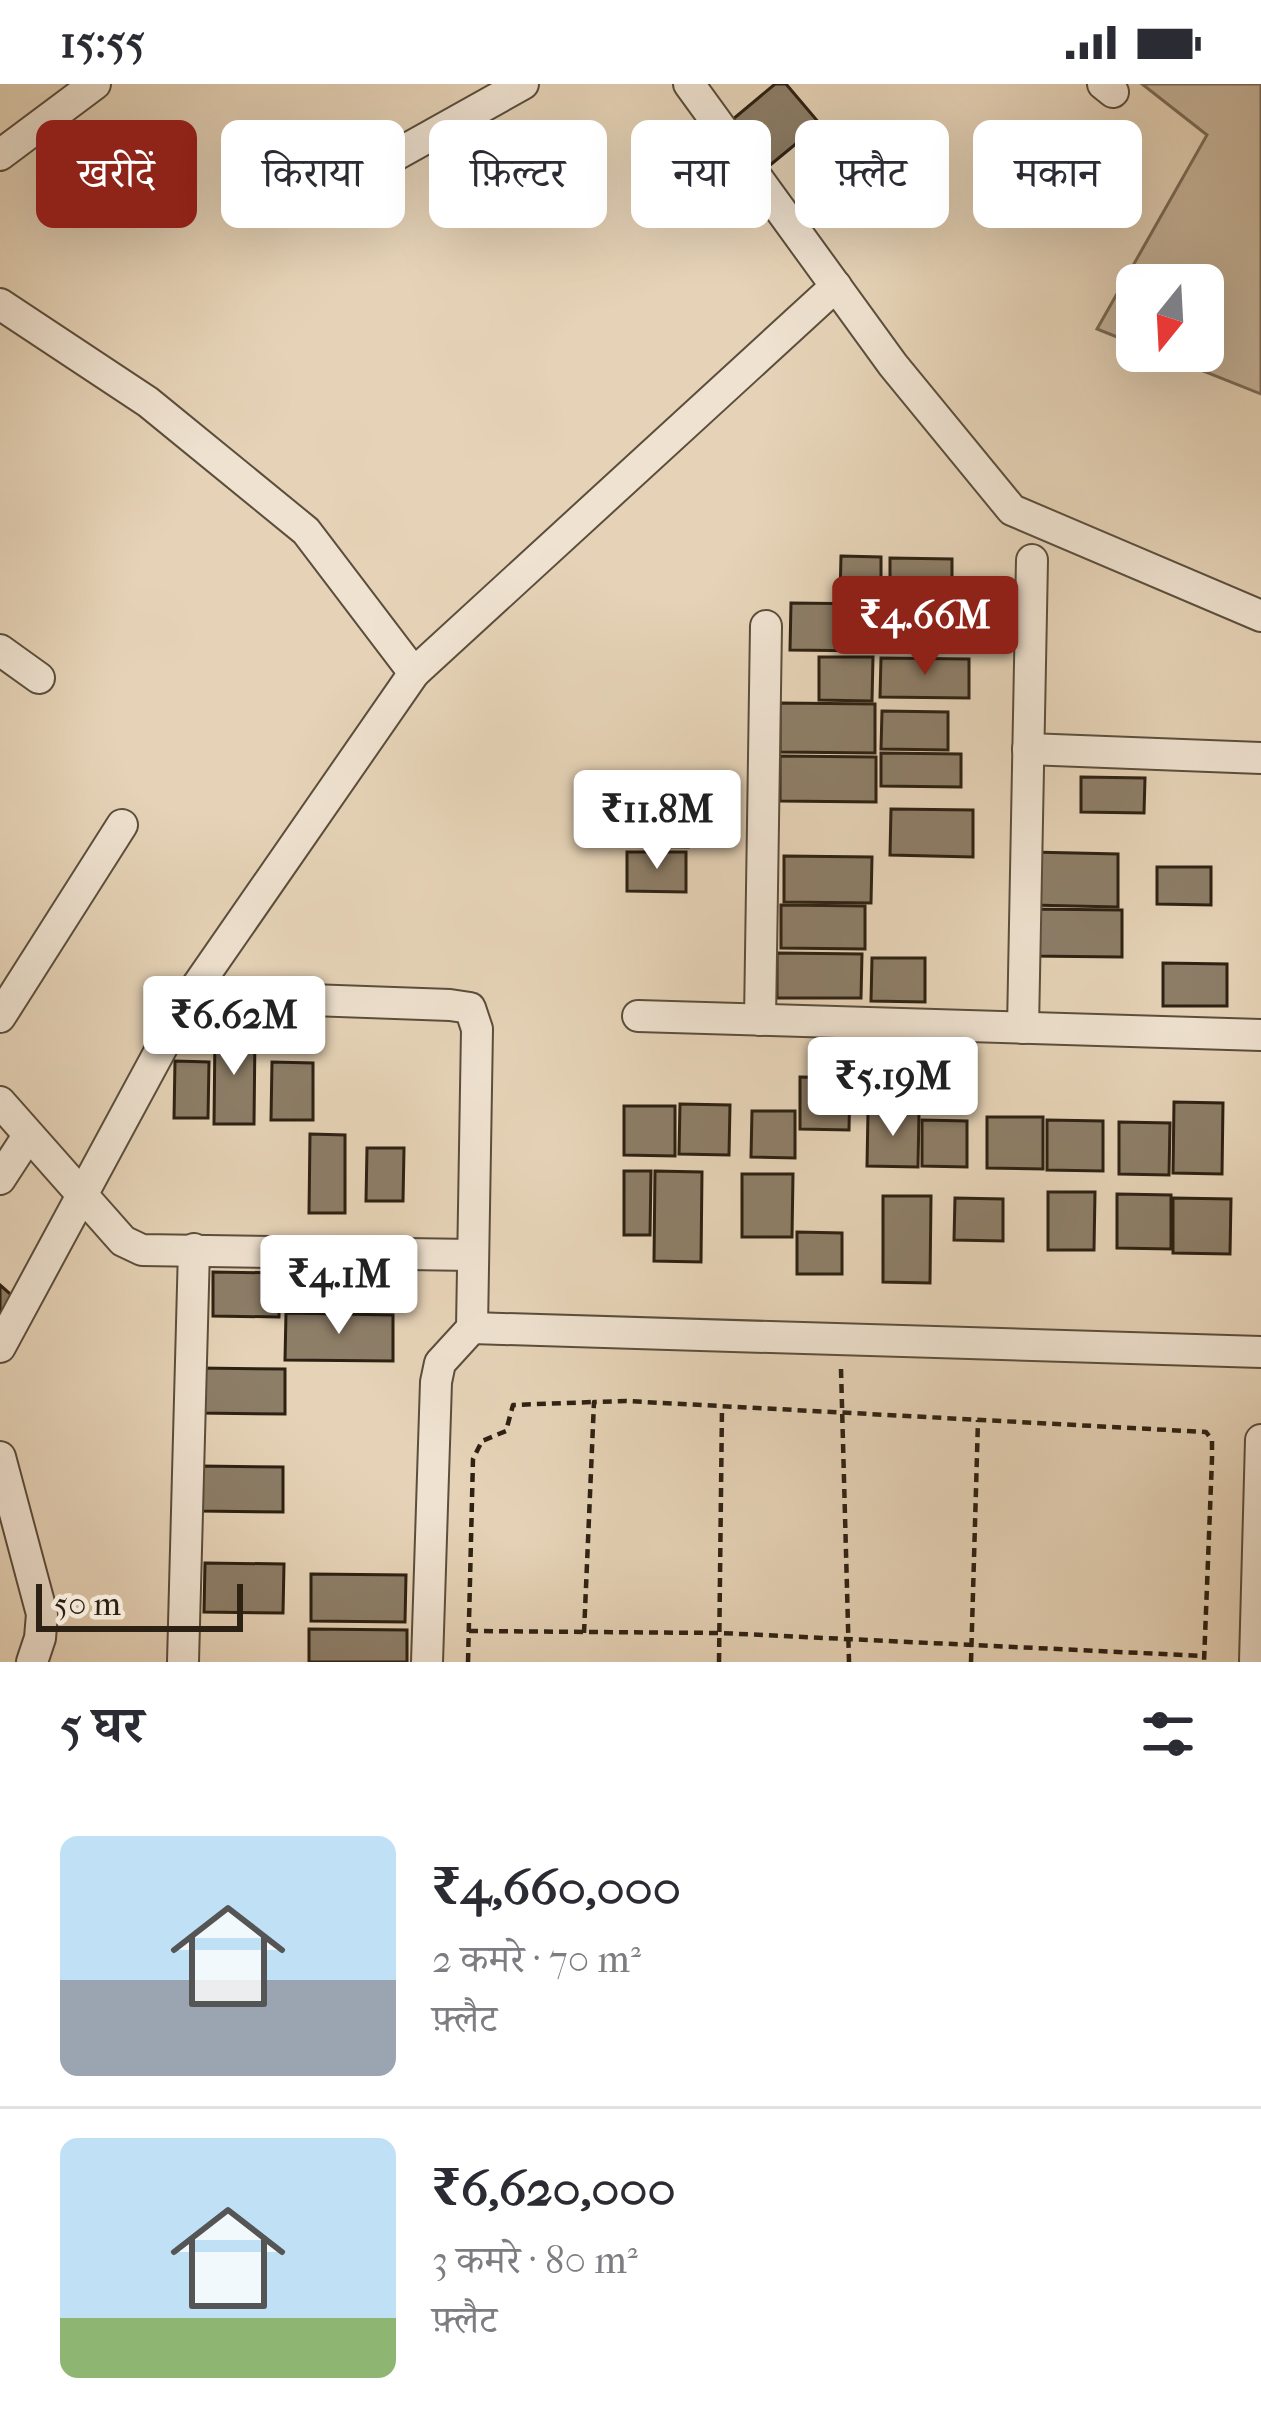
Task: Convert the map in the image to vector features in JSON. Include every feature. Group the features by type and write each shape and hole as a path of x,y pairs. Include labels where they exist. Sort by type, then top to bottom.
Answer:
{"street":[{"path":"0,155 95,84"},
{"path":"405,150 523,84"},
{"path":"689,84 892,365 1012,510 1261,616"},
{"path":"0,1347 188,998 414,674 836,286"},
{"path":"0,304 148,402 306,531 414,674"},
{"path":"1022,1028 1032,560"},
{"path":"760,1020 766,626"},
{"path":"0,650 39,678"},
{"path":"1028,749 1261,758"},
{"path":"0,1017 122,825"},
{"path":"229,997 470,1008 477,1029 472,1328 440,1364 436,1382 428,1662"},
{"path":"638,1016 1261,1035"},
{"path":"0,1102 123,1241 142,1250 473,1256"},
{"path":"0,1179 28,1136"},
{"path":"183,1662 194,1250"},
{"path":"472,1328 1261,1352"},
{"path":"1255,1662 1261,1439"},
{"path":"0,1457 6,1497 42,1614 32,1662"}],"path":[{"path":"839,1340 849,1662"},
{"path":"584,1633 594,1402"},
{"path":"468,1662 473,1459 482,1441 506,1431 513,1405 594,1402 722,1407 1210,1434 1204,1659 720,1633 469,1631"},
{"path":"719,1662 722,1407"},
{"path":"971,1662 978,1420"}],"shaded area":[{"path":"1142,84 1261,84 1261,394 1206,372 1224,372 1224,264 1134,264 1207,135"},
{"path":"1116,295 1116,337 1097,329"}],"building":[{"path":"775,84 786,84 817,120 795,120 795,145 771,164 771,120 732,120"},
{"path":"841,556 881,557 881,597 840,597"},
{"path":"890,558 952,559 952,599 890,598"},
{"path":"791,603 875,604 875,651 790,650"},
{"path":"819,657 873,657 872,701 819,700"},
{"path":"881,658 969,659 969,698 880,697"},
{"path":"780,703 875,704 875,753 780,752"},
{"path":"882,711 948,712 948,750 881,749"},
{"path":"881,753 961,754 961,787 881,786"},
{"path":"780,756 876,757 876,802 780,801"},
{"path":"1081,777 1145,778 1144,813 1081,812"},
{"path":"629,806 689,807 688,847 628,846"},
{"path":"891,809 973,810 973,857 890,855"},
{"path":"627,852 686,852 686,892 627,891"},
{"path":"1030,852 1118,854 1118,907 1030,905"},
{"path":"784,856 872,857 871,903 784,902"},
{"path":"1157,867 1211,867 1211,905 1157,904"},
{"path":"781,905 865,906 865,949 781,948"},
{"path":"1030,909 1122,910 1122,957 1030,956"},
{"path":"777,953 862,954 861,998 777,998"},
{"path":"872,958 925,958 925,1002 871,1001"},
{"path":"1163,963 1227,964 1227,1006 1163,1006"},
{"path":"215,1033 255,1033 254,1124 214,1124"},
{"path":"175,1061 209,1062 208,1118 174,1118"},
{"path":"272,1062 313,1063 313,1120 271,1120"},
{"path":"800,1077 850,1078 849,1130 800,1129"},
{"path":"1174,1102 1223,1103 1222,1174 1173,1173"},
{"path":"680,1104 730,1105 729,1155 679,1154"},
{"path":"624,1106 675,1106 675,1156 624,1155"},
{"path":"752,1111 795,1111 795,1158 751,1157"},
{"path":"868,1112 919,1112 918,1167 867,1166"},
{"path":"987,1117 1043,1117 1043,1169 987,1168"},
{"path":"922,1120 967,1121 967,1167 922,1166"},
{"path":"1047,1120 1103,1121 1103,1171 1047,1170"},
{"path":"1119,1122 1170,1123 1169,1175 1119,1174"},
{"path":"310,1134 345,1135 345,1213 309,1213"},
{"path":"367,1148 404,1148 403,1201 366,1201"},
{"path":"624,1171 651,1171 650,1235 624,1235"},
{"path":"655,1171 702,1172 701,1262 654,1261"},
{"path":"742,1174 793,1174 792,1237 742,1237"},
{"path":"1048,1192 1095,1192 1094,1250 1048,1250"},
{"path":"1117,1194 1171,1195 1171,1249 1117,1248"},
{"path":"883,1196 931,1196 930,1283 883,1282"},
{"path":"955,1198 1003,1199 1003,1241 954,1240"},
{"path":"1173,1198 1231,1199 1230,1254 1173,1253"},
{"path":"797,1232 842,1233 842,1274 797,1274"},
{"path":"213,1272 280,1273 279,1317 213,1316"},
{"path":"0,1285 16,1299 0,1316"},
{"path":"286,1313 393,1315 393,1361 285,1360"},
{"path":"198,1368 285,1369 285,1414 198,1413"},
{"path":"201,1466 283,1467 283,1512 200,1511"},
{"path":"205,1563 284,1564 283,1613 204,1612"},
{"path":"311,1574 406,1575 405,1622 311,1621"},
{"path":"309,1629 407,1630 407,1662 309,1662"}]}
